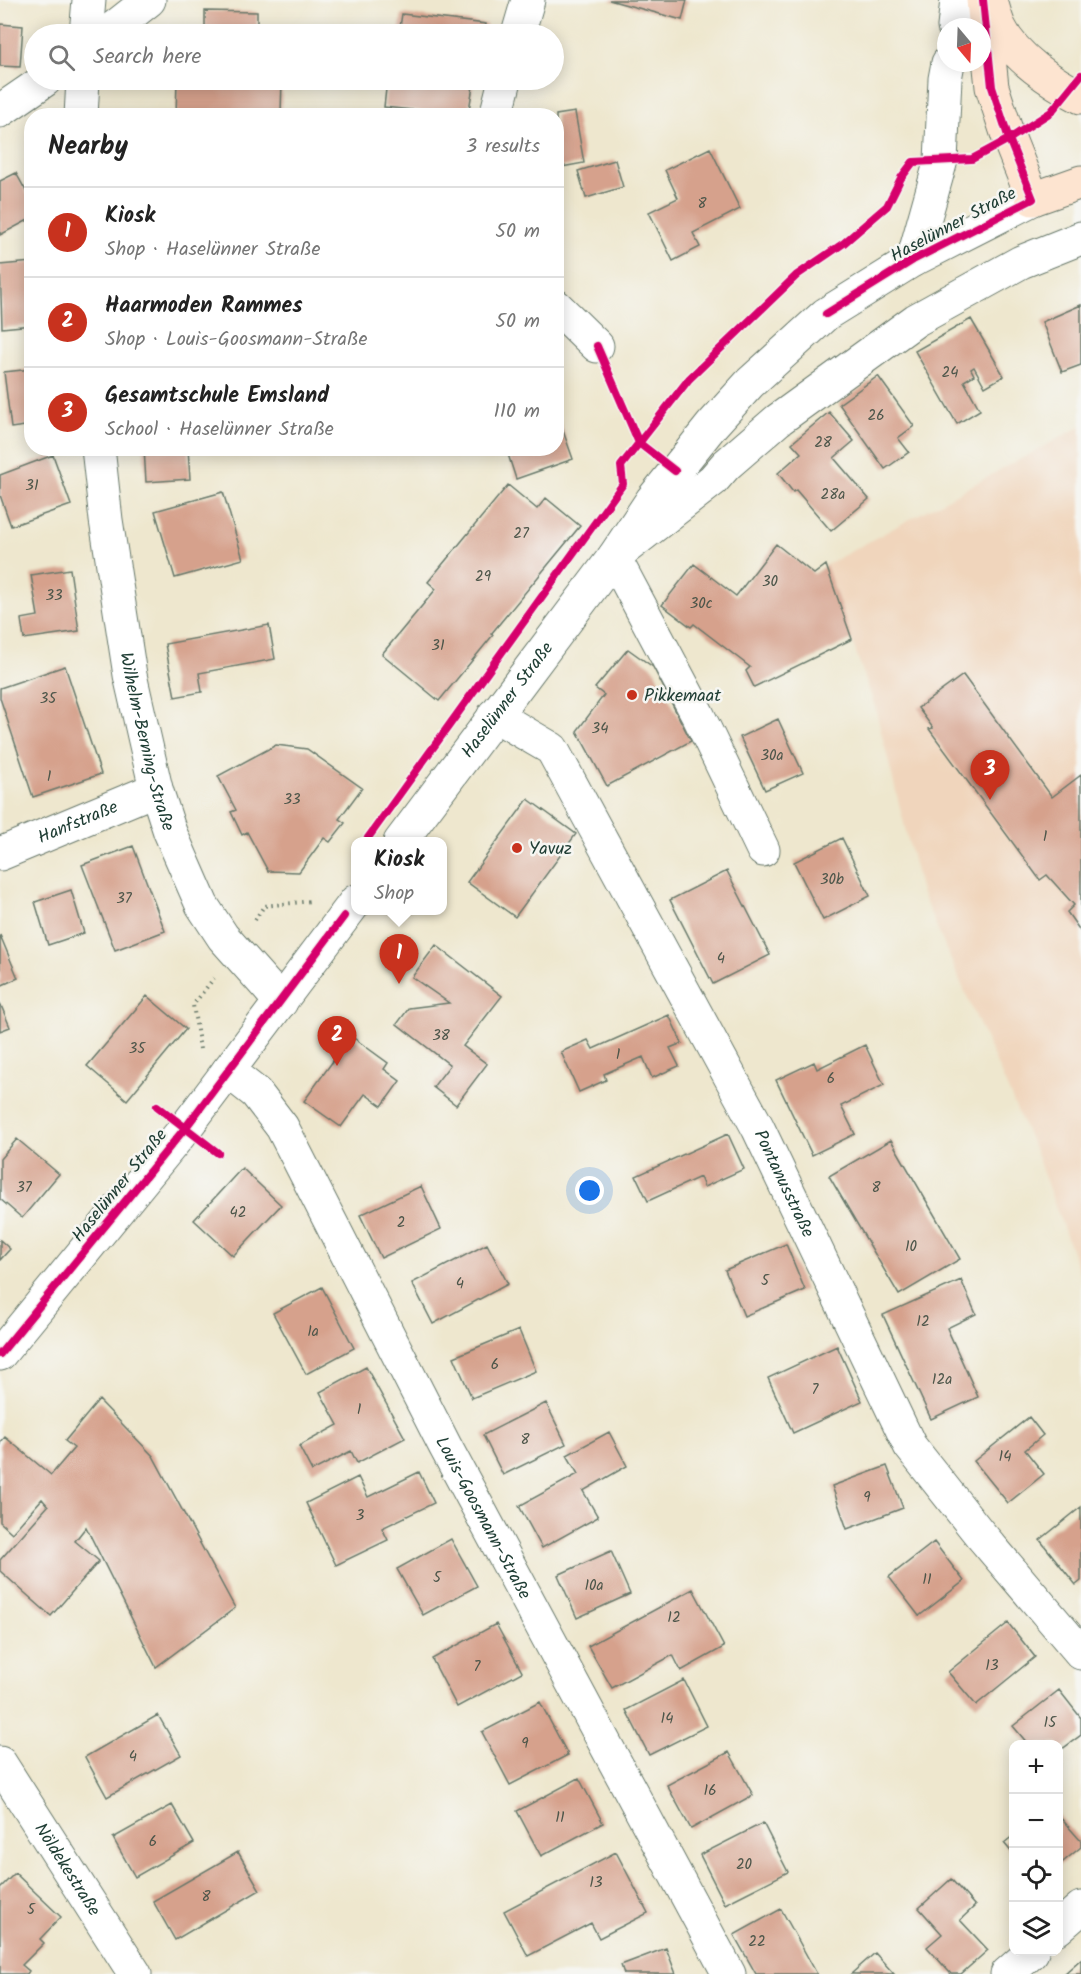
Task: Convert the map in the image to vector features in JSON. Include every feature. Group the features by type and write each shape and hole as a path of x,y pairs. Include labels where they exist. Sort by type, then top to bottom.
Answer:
{"main road":[{"path":"982,0 992,87 1009,139 1033,199 1081,182"},
{"path":"990,0 1000,29 1026,61 1081,97"}],"street":[{"path":"87,24 89,0"},
{"path":"119,24 149,0"},
{"path":"521,24 528,0"},
{"path":"955,18 957,0"},
{"path":"913,260 941,160 946,72"},
{"path":"0,111 30,90"},
{"path":"81,108 82,90"},
{"path":"498,108 502,90"},
{"name":"Haselünner Straße","path":"404,837 614,557 652,500 712,424 750,383 826,314 913,260 1033,199"},
{"name":"Haselünner Straße","path":"614,557 713,480 726,465 778,420 916,320 1021,262 1081,238"},
{"path":"564,314 597,346"},
{"name":"Wilhelm-Berning-Straße","path":"99,456 106,520 130,675 156,789 170,832 202,905 235,952 281,1002"},
{"path":"614,557 698,715 763,850"},
{"name":"Pontanusstraße","path":"494,715 552,749 758,1128 910,1446 979,1533 1081,1653"},
{"name":"Hanfstraße","path":"0,854 156,789"},
{"name":"Haselünner Straße","path":"0,1354 164,1154 351,908"},
{"name":"Louis-Goosmann-Straße","path":"228,1071 256,1093 282,1127 445,1446 729,1974"},
{"name":"Nöldekestraße","path":"0,1763 128,1971"},
{"path":"1063,1924 1081,1908"},
{"path":"1007,1974 1027,1956"}],"path":[{"path":"597,346 639,442 675,471"},
{"path":"633,450 646,433"},
{"path":"201,1052 193,1005 235,952 264,906 315,900 322,892"}],"shaded area":[{"path":"1081,426 1081,1276 1035,1151 921,892 875,707 826,565"}],"building":[{"path":"609,0 687,0 682,20"},
{"path":"205,11 257,12 257,24 205,24"},
{"path":"402,14 486,24 400,24"},
{"path":"0,24 23,26 20,67 0,66"},
{"path":"177,90 282,90 281,108 176,108"},
{"path":"386,90 472,90 469,108 384,107"},
{"path":"575,112 584,163 564,167 564,114"},
{"path":"710,148 740,209 693,233 700,247 673,261 649,212 678,198 665,170"},
{"path":"615,160 623,187 586,198 578,171"},
{"path":"16,173 24,188 24,222 0,235 0,181"},
{"path":"24,263 24,326 2,328 0,265"},
{"path":"1081,305 1081,365 1062,372 1042,322"},
{"path":"971,319 1004,376 985,387 974,367 971,369 974,375 964,381 980,410 957,424 915,351"},
{"path":"24,370 24,426 11,428 4,372"},
{"path":"878,376 914,426 898,438 909,452 885,469 839,404"},
{"path":"829,412 854,441 834,458 869,499 831,531 796,490 793,492 778,473 801,453 792,443"},
{"path":"564,434 573,459 516,479 509,456 564,456"},
{"path":"53,456 71,505 11,526 0,495 0,475"},
{"path":"144,456 189,456 190,479 146,482"},
{"path":"508,485 537,509 546,498 580,526 439,701 382,654 436,589 428,582"},
{"path":"223,492 243,559 175,578 155,511"},
{"path":"776,544 814,574 826,565 852,639 754,687 746,671 750,667 694,624 691,627 662,605 694,564 736,596"},
{"path":"70,569 79,631 24,639 21,619 38,616 31,575"},
{"path":"269,625 275,659 199,673 202,692 175,697 165,644"},
{"path":"628,649 653,667 691,741 607,786 577,731 604,695 595,688"},
{"path":"65,666 101,774 33,797 0,698 0,688"},
{"path":"963,675 1052,797 1081,775 1081,932 1067,912 1074,905 1047,875 1040,880 929,729 933,728 918,708"},
{"path":"778,719 803,773 765,790 740,737"},
{"path":"276,745 307,749 362,788 339,819 345,823 330,842 324,838 299,872 268,871 247,832 242,835 231,812 236,810 218,776"},
{"path":"528,799 576,834 515,917 467,882"},
{"path":"842,838 870,896 823,920 794,862"},
{"path":"133,846 165,931 115,950 82,865"},
{"path":"727,871 770,955 713,984 670,900"},
{"path":"71,890 84,933 48,945 35,902"},
{"path":"0,935 18,978 0,986"},
{"path":"436,945 502,996 463,1046 487,1064 456,1105 433,1087 450,1065 397,1024 409,1008 449,1003 412,977"},
{"path":"147,996 186,1029 127,1100 87,1066"},
{"path":"0,1003 10,1027 0,1031"},
{"path":"669,1015 682,1043 670,1048 679,1066 652,1078 643,1057 604,1074 606,1080 579,1092 561,1052 588,1040 593,1049"},
{"path":"351,1036 388,1063 384,1069 400,1081 382,1106 365,1094 341,1127 304,1101"},
{"path":"865,1045 884,1085 841,1106 855,1134 812,1155 776,1080 814,1062 817,1069"},
{"path":"728,1134 744,1169 704,1187 700,1177 648,1201 636,1176"},
{"path":"17,1139 59,1174 22,1218 0,1199 0,1159"},
{"path":"891,1140 960,1259 899,1295 829,1176"},
{"path":"242,1168 281,1205 233,1256 194,1220"},
{"path":"421,1186 441,1229 381,1258 360,1215"},
{"path":"0,1240 10,1249 0,1260"},
{"path":"487,1244 508,1284 433,1324 412,1283"},
{"path":"786,1244 805,1290 744,1316 725,1270"},
{"path":"961,1280 976,1314 947,1328 978,1397 931,1419 883,1315"},
{"path":"322,1287 354,1348 306,1374 273,1313"},
{"path":"519,1330 536,1371 472,1398 454,1357"},
{"path":"837,1346 862,1401 793,1433 768,1378"},
{"path":"366,1367 405,1438 357,1463 351,1451 312,1471 299,1446 338,1425 320,1392"},
{"path":"99,1400 153,1456 235,1608 156,1667 86,1527 75,1541 99,1561 51,1616 0,1571 0,1560 48,1506 42,1499 12,1533 0,1522 0,1443 5,1437 51,1475 74,1448 65,1441"},
{"path":"546,1403 566,1444 503,1475 483,1435"},
{"path":"1029,1417 1043,1435 1025,1450 1044,1474 1008,1503 974,1461"},
{"path":"609,1432 627,1466 583,1491 598,1517 542,1548 519,1506 578,1474 567,1455"},
{"path":"887,1466 903,1508 847,1529 832,1486"},
{"path":"419,1472 434,1503 382,1528 388,1540 336,1565 306,1503 358,1477 368,1497"},
{"path":"1081,1507 1081,1581 1076,1585 1040,1540"},
{"path":"451,1539 477,1586 423,1615 397,1569"},
{"path":"934,1542 964,1581 919,1616 889,1577"},
{"path":"611,1551 630,1594 577,1618 558,1575"},
{"path":"693,1589 724,1647 681,1671 673,1655 612,1688 588,1646"},
{"path":"1008,1623 1035,1657 976,1705 948,1672"},
{"path":"496,1624 522,1672 457,1707 432,1659"},
{"path":"684,1680 707,1726 649,1755 626,1710"},
{"path":"1059,1690 1081,1718 1081,1735 1063,1748 1063,1740 1025,1740 1013,1726"},
{"path":"540,1702 568,1755 510,1785 482,1732"},
{"path":"158,1715 181,1755 107,1797 85,1757"},
{"path":"729,1752 753,1795 691,1829 667,1785"},
{"path":"579,1778 603,1823 541,1856 517,1811"},
{"path":"172,1805 194,1843 135,1877 113,1838"},
{"path":"1063,1821 1081,1841 1081,1847 1063,1862"},
{"path":"763,1823 788,1872 725,1904 700,1855"},
{"path":"1009,1839 1009,1849 1004,1843"},
{"path":"238,1852 260,1890 175,1940 153,1901"},
{"path":"616,1852 648,1913 599,1938 591,1923 528,1956 504,1911"},
{"path":"15,1873 61,1917 40,1939 44,1943 22,1965 29,1971 27,1974 0,1974 0,1888"},
{"path":"951,1879 975,1906 960,1920 988,1950 961,1974 951,1974 927,1947 942,1934 919,1908"},
{"path":"781,1909 817,1974 756,1974 734,1935"},
{"path":"666,1948 676,1974 624,1974 621,1965"},
{"path":"875,1953 894,1974 851,1974"},
{"path":"1081,1959 1081,1974 1064,1974"}],"cycle path":[{"path":"826,314 913,260 1033,199 1009,139 992,87 983,0"},
{"path":"369,837 623,484 621,466 689,379 797,275 844,243 887,206 901,178 913,162 972,159 1051,112 1081,75"},
{"path":"597,346 639,443 675,471"},
{"path":"0,1354 186,1127 344,916"},
{"path":"157,1106 218,1153"}],"place":[{"name":"Pikkemaat","path":"632,695"},
{"name":"Gesamtschule Emsland","path":"990,800"},
{"name":"Yavuz","path":"517,848"},
{"name":"Kiosk","path":"399,984"},
{"name":"Haarmoden Rammes","path":"337,1066"}]}
